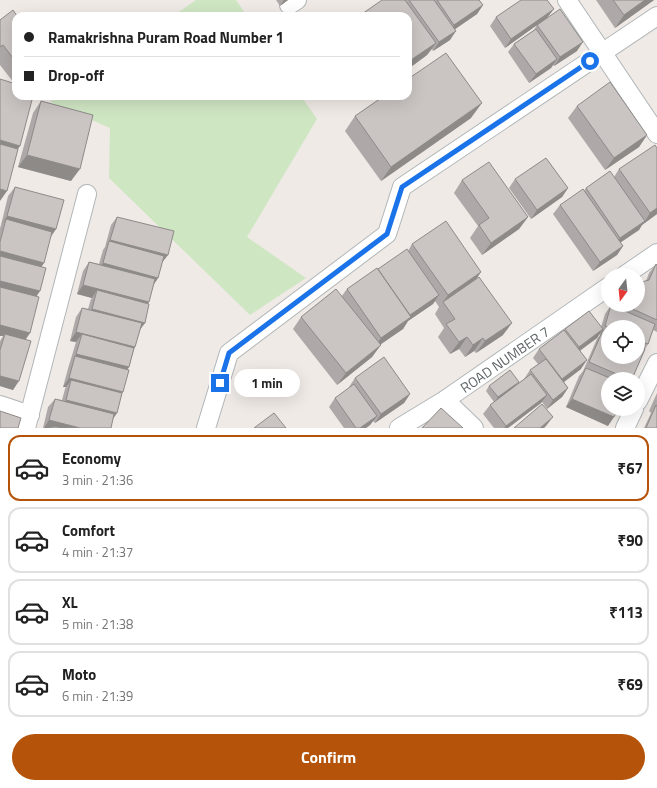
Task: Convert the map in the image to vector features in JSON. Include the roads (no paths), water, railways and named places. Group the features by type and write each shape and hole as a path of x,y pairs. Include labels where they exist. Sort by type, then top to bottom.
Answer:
{"street":[{"path":"567,0 657,134"},
{"path":"206,428 229,353 387,234 402,187 657,16"},
{"path":"0,405 28,421 87,194"},
{"path":"635,268 657,253"},
{"name":"ROAD NUMBER 7","path":"399,428 445,400 601,292"},
{"path":"645,388 657,363"},
{"path":"445,400 474,428"},
{"path":"625,428 631,416"}]}
